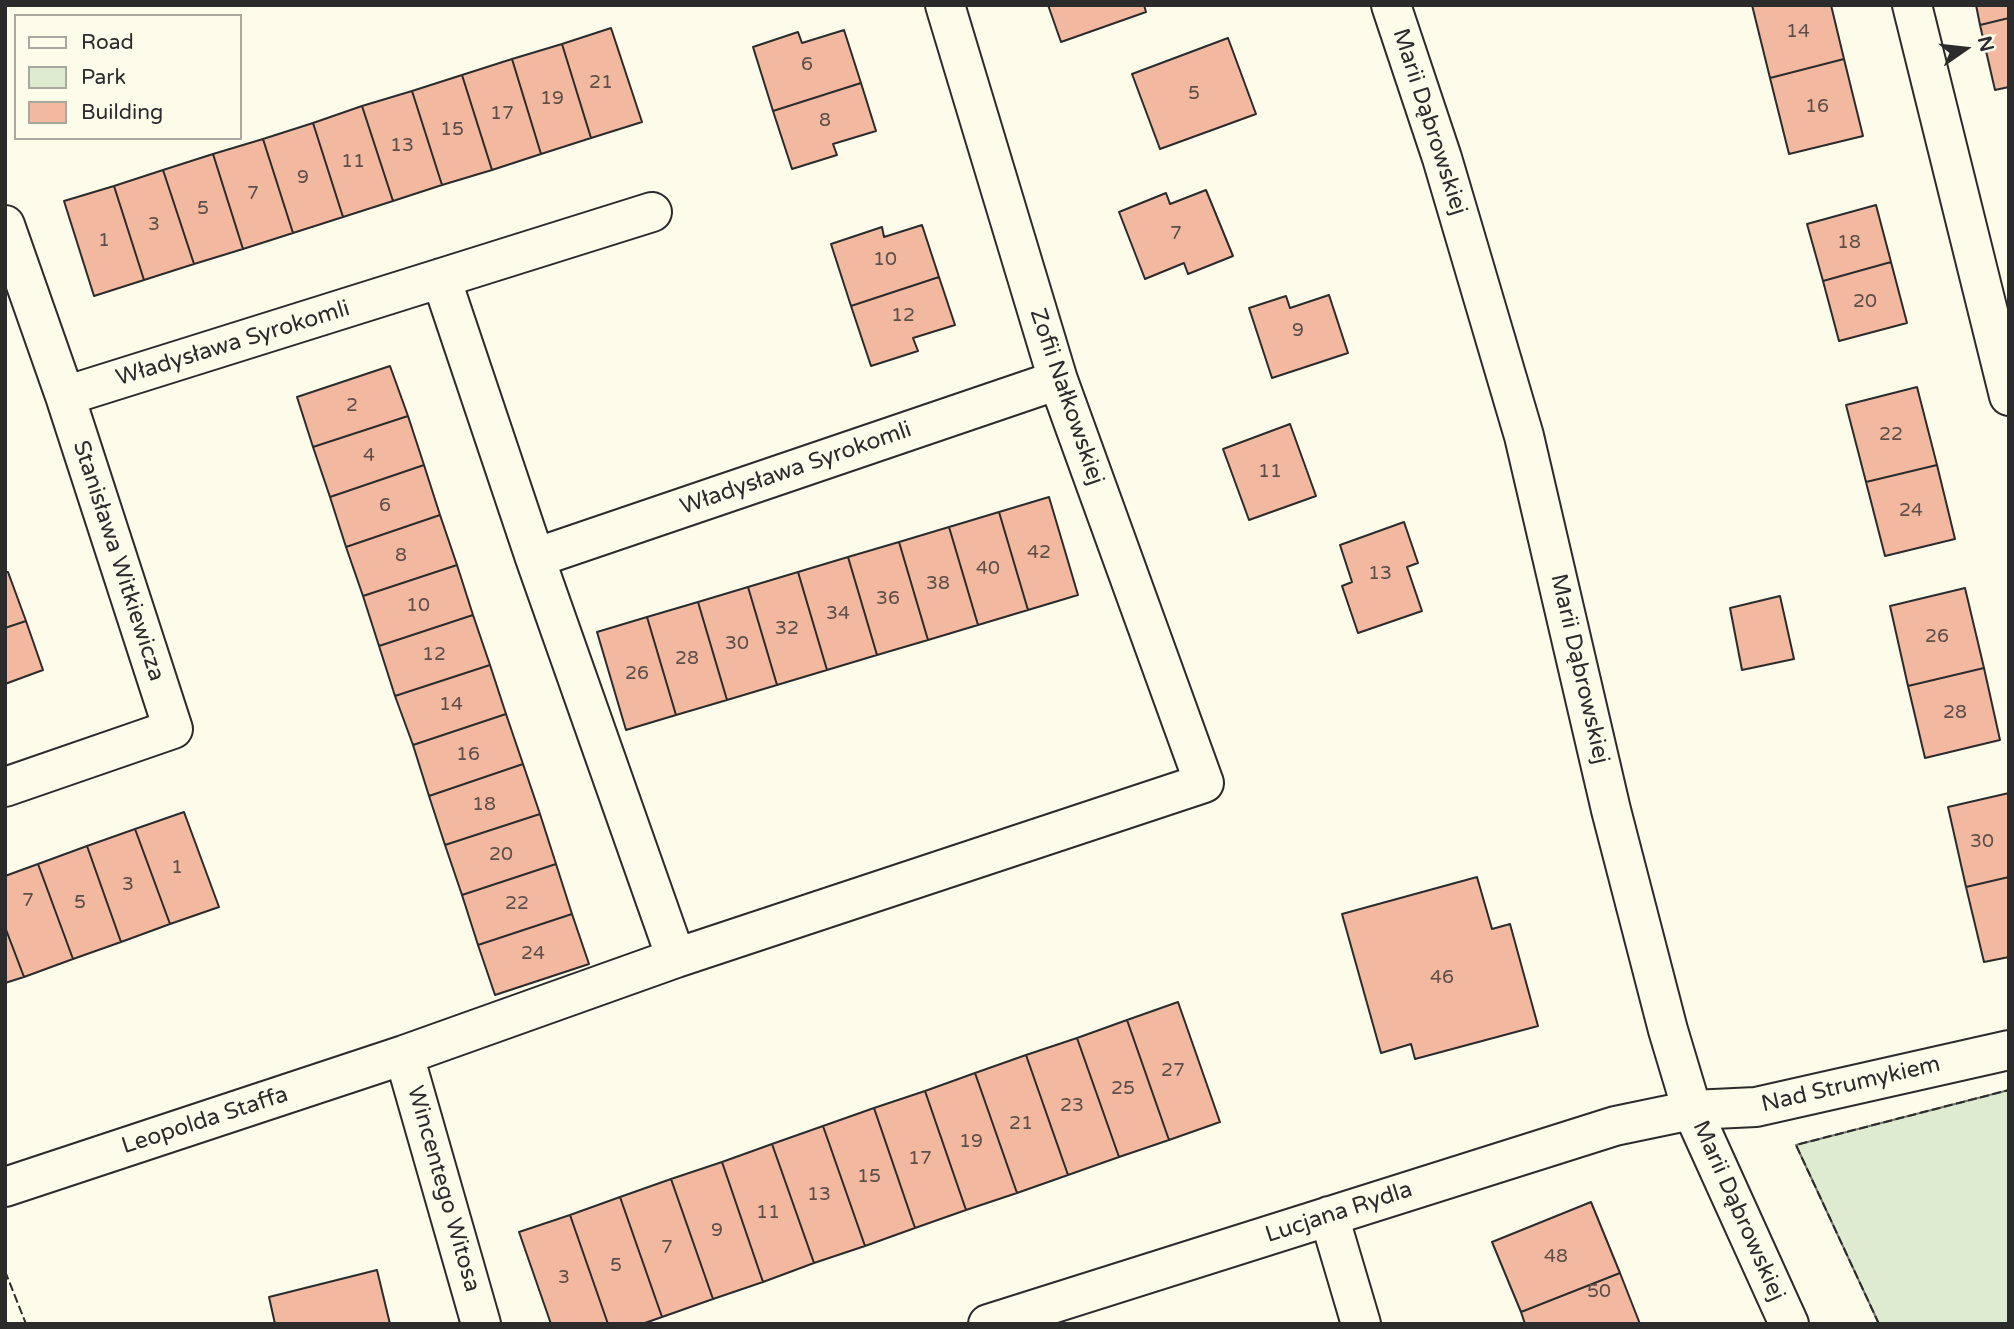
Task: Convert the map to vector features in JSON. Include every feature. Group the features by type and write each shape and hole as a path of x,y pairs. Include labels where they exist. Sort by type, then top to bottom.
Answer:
{"street":[{"name":"Zofii Nałkowskiej","path":"945,5 1058,380 1203,783"},
{"name":"Marii Dąbrowskiej","path":"1391,5 1442,158 1524,436 1611,810 1668,1030 1692,1110 1789,1324"},
{"path":"1912,5 2009,396"},
{"name":"Władysława Syrokomli","path":"65,396 652,212"},
{"name":"Stanisława Witkiewicza","path":"5,225 65,396 173,729 5,787"},
{"path":"441,278 535,558 676,958"},
{"name":"Władysława Syrokomli","path":"535,558 1058,380"},
{"name":"Leopolda Staffa","path":"5,1187 404,1055 676,958 1203,783"},
{"name":"Nad Strumykiem","path":"1692,1110 1756,1107 2009,1050"},
{"name":"Wincentego Witosa","path":"404,1055 481,1324"},
{"name":"Lucjana Rydla","path":"988,1324 1615,1126 1692,1110"},
{"path":"1329,1216 1361,1324"}],"green space":[{"path":"2009,1090 2009,1324 1879,1324 1796,1145"}],"building":[{"path":"1048,5 1144,5 1146,12 1061,42"},
{"path":"1752,5 1831,5 1844,59 1770,78"},
{"path":"1976,5 2009,5 2009,18 1980,25"},
{"path":"2009,18 2009,87 1995,90 1980,25"},
{"path":"611,28 642,122 591,138 562,44"},
{"path":"844,30 861,83 773,111 753,47 798,32 802,43"},
{"path":"1228,38 1256,114 1160,149 1132,74"},
{"path":"562,44 591,138 541,154 512,59"},
{"path":"512,59 541,154 492,170 462,75"},
{"path":"1844,59 1863,136 1789,154 1770,78"},
{"path":"462,75 492,170 442,185 412,91"},
{"path":"861,83 876,131 833,144 837,155 792,169 773,111"},
{"path":"412,91 442,185 393,201 362,106"},
{"path":"362,106 393,201 343,217 313,123"},
{"path":"313,123 343,217 293,233 263,139"},
{"path":"263,139 293,233 243,249 213,154"},
{"path":"213,154 243,249 194,264 163,170"},
{"path":"163,170 194,264 144,280 114,186"},
{"path":"114,186 144,280 94,296 64,201"},
{"path":"1206,190 1233,256 1188,274 1184,263 1145,279 1119,212 1166,193 1170,204"},
{"path":"1876,205 1891,262 1823,281 1807,224"},
{"path":"922,225 939,277 851,306 831,244 882,227 884,237"},
{"path":"1891,262 1907,323 1839,341 1823,281"},
{"path":"939,277 955,325 913,338 918,351 871,366 851,306"},
{"path":"1329,295 1348,353 1272,378 1249,308 1286,296 1290,308"},
{"path":"390,366 408,416 313,447 297,397"},
{"path":"1917,387 1937,465 1866,482 1846,405"},
{"path":"408,416 424,465 330,497 313,447"},
{"path":"1290,424 1316,496 1249,520 1223,449"},
{"path":"424,465 440,515 346,547 330,497"},
{"path":"1937,465 1955,539 1885,556 1866,482"},
{"path":"1049,497 1078,595 1028,610 999,512"},
{"path":"999,512 1028,610 978,625 949,527"},
{"path":"440,515 457,565 363,596 346,547"},
{"path":"1404,522 1418,563 1407,567 1422,611 1358,633 1342,586 1352,582 1340,545"},
{"path":"949,527 978,625 928,640 899,542"},
{"path":"899,542 928,640 877,655 848,557"},
{"path":"848,557 877,655 827,670 798,572"},
{"path":"457,565 473,615 379,646 363,596"},
{"path":"5,572 8,572 26,621 5,628"},
{"path":"798,572 827,670 777,685 748,587"},
{"path":"748,587 777,685 727,700 698,602"},
{"path":"1965,588 1984,668 1908,686 1890,606"},
{"path":"1780,596 1794,659 1742,670 1730,608"},
{"path":"698,602 727,700 676,715 647,617"},
{"path":"473,615 490,665 395,696 379,646"},
{"path":"647,617 676,715 626,730 597,632"},
{"path":"26,621 43,670 5,684 5,628"},
{"path":"490,665 506,714 413,745 395,696"},
{"path":"1984,668 2000,740 1925,758 1908,686"},
{"path":"506,714 523,764 429,796 413,745"},
{"path":"523,764 540,814 445,845 429,796"},
{"path":"2009,793 2009,877 1966,887 1948,807"},
{"path":"184,812 219,907 170,924 135,829"},
{"path":"540,814 556,864 462,895 445,845"},
{"path":"135,829 170,924 121,942 87,846"},
{"path":"87,846 121,942 73,959 38,864"},
{"path":"38,864 73,959 24,977 5,927 5,876"},
{"path":"556,864 572,914 478,945 462,895"},
{"path":"1477,877 1492,929 1510,924 1538,1026 1415,1059 1411,1044 1381,1053 1342,914"},
{"path":"2009,877 2009,957 1984,962 1966,887"},
{"path":"572,914 589,964 495,995 478,945"},
{"path":"5,927 24,977 5,983"},
{"path":"1178,1002 1220,1122 1169,1140 1127,1020"},
{"path":"1127,1020 1169,1140 1119,1157 1077,1038"},
{"path":"1077,1038 1119,1157 1068,1175 1026,1055"},
{"path":"1026,1055 1068,1175 1017,1193 975,1073"},
{"path":"975,1073 1017,1193 966,1210 925,1091"},
{"path":"925,1091 966,1210 915,1228 874,1108"},
{"path":"874,1108 915,1228 865,1246 823,1126"},
{"path":"823,1126 865,1246 814,1263 772,1144"},
{"path":"772,1144 814,1263 763,1282 722,1162"},
{"path":"722,1162 763,1282 713,1299 671,1179"},
{"path":"671,1179 713,1299 662,1317 620,1197"},
{"path":"620,1197 662,1317 642,1324 608,1324 570,1215"},
{"path":"1591,1202 1620,1273 1521,1312 1492,1242"},
{"path":"570,1215 608,1324 551,1324 519,1232"},
{"path":"377,1270 390,1324 275,1324 269,1297"},
{"path":"1620,1273 1640,1324 1525,1324 1521,1312"}],"fence":[{"path":"1879,1324 1796,1145 2009,1090"},
{"path":"5,1271 26,1324"}]}
